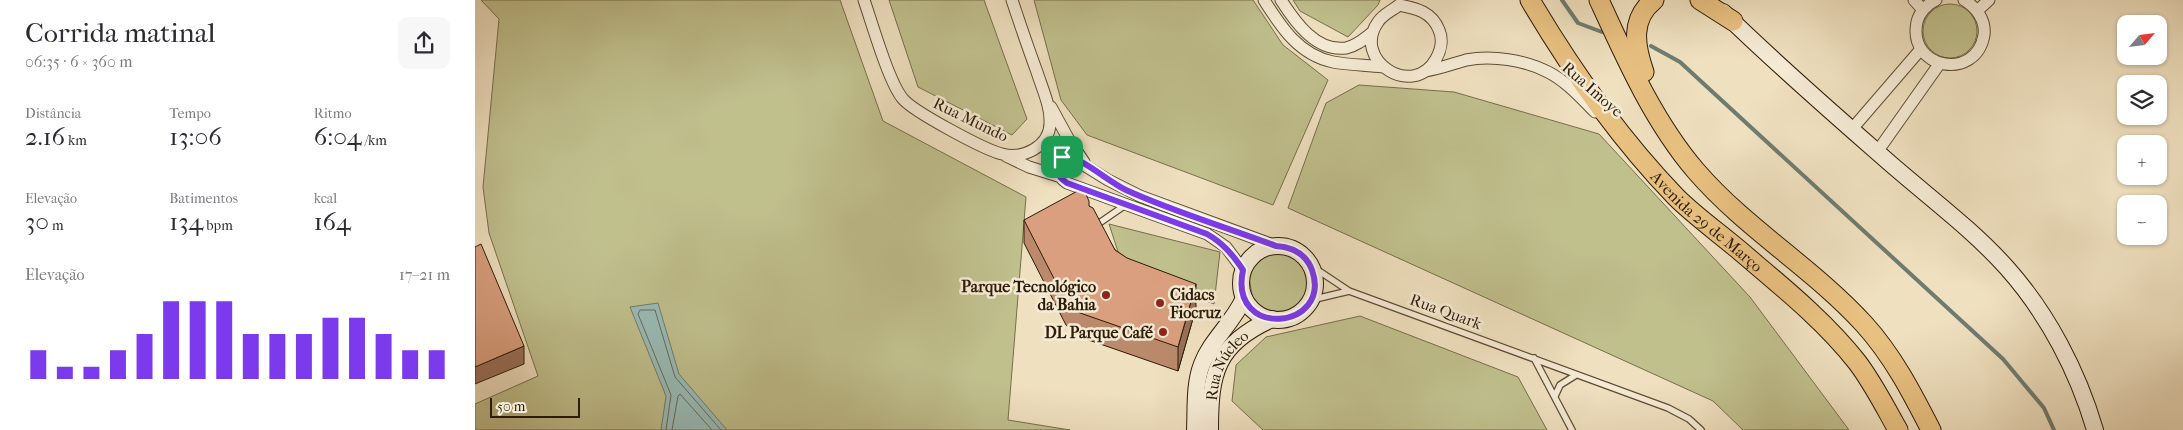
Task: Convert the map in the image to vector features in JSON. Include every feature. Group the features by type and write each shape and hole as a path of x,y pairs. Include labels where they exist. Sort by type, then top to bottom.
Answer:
{"main road":[{"name":"Avenida 29 de Março","path":"1530,0 1564,58 1621,136 1677,198 1761,268 1827,328 1857,362 1880,396 1898,430"},
{"name":"Avenida 29 de Março","path":"1599,0 1622,50 1658,116 1695,170 1738,214 1812,275 1864,324 1898,369 1931,430"},
{"path":"1654,0 1646,7 1637,23 1635,35 1637,52 1658,116"},
{"path":"1700,0 1733,21"},
{"path":"1711,0 1851,129 1983,244 2007,268 2036,304 2078,381 2095,430"},
{"path":"1276,246 1296,251 1304,257 1310,266 1315,288 1311,300 1297,315 1288,319 1272,319 1258,314 1249,307 1244,298 1241,281 1243,270 1248,260 1256,253 1265,248 1276,246"},
{"name":"Rua Núcleo","path":"1195,430 1198,381 1202,364 1237,312 1244,298"},
{"name":"Rua Núcleo","path":"1210,430 1213,381 1224,354 1250,331 1272,319"}],"street":[{"name":"Rua Mundo","path":"864,0 891,75 903,99 910,106 945,126 1002,154 1024,154 1042,143 1050,124 1043,89 1012,0"},
{"path":"1264,0 1282,29 1310,54 1334,62 1383,67"},
{"path":"1281,0 1297,25 1322,43 1338,48 1347,48 1357,44 1373,32"},
{"path":"1915,0 1923,10"},
{"path":"1936,0 1923,10 1918,19 1916,28 1917,38 1921,49 1929,58 1950,65 1961,63 1978,51 1982,42 1983,20 1977,11 1964,0"},
{"path":"1977,11 1989,0"},
{"path":"1400,3 1416,8 1427,13 1435,21 1440,31 1439,54 1434,64 1415,76 1403,76 1392,73 1383,67 1373,51 1373,32 1377,22 1400,3"},
{"path":"1851,129 1921,49"},
{"name":"Rua Imoye","path":"1425,71 1467,60 1491,58 1520,62 1549,72 1572,90 1621,136"},
{"path":"1877,152 1940,63"},
{"path":"1043,89 1061,127 1088,167"},
{"path":"1002,154 1029,167 1059,176 1067,183 1125,206 1207,234 1218,240 1230,252 1243,270"},
{"path":"1059,176 1057,167 1062,157 1071,157 1108,180 1140,196 1276,246"}],"lane":[{"path":"1093,227 1125,206"},
{"name":"Rua Quark","path":"1310,266 1349,291 1668,408 1689,419 1701,430"},
{"path":"1311,300 1349,291"},
{"path":"1534,358 1572,430"},
{"path":"1555,396 1560,385 1576,375"}],"green space":[{"path":"481,0 840,0 883,121 1026,197 1008,420 1070,430 475,430 475,404 538,376 489,233 483,187 499,19"},
{"path":"889,0 984,0 1027,119 1012,135 918,87"},
{"path":"1034,0 1253,0 1283,45 1328,80 1273,205 1087,135 1061,100"},
{"path":"1293,0 1380,0 1378,5 1348,37 1300,11"},
{"path":"1950,4 1960,6 1969,12 1975,21 1977,31 1975,41 1969,50 1960,56 1950,58 1940,56 1931,50 1925,41 1923,31 1925,21 1931,12 1940,6"},
{"path":"1359,85 1454,92 1599,134 1750,297 1849,430 1743,430 1713,401 1288,208 1326,103"},
{"path":"1109,224 1220,252 1214,304 1123,267"},
{"path":"1287,252 1300,262 1307,275 1307,287 1303,298 1294,307 1282,311 1268,310 1253,301 1248,271 1264,255"},
{"path":"1360,316 1518,377 1547,430 1263,430 1232,401 1236,365 1266,337"}],"water":[{"path":"658,303 679,374 727,430 661,430 666,396 630,307"}],"building":[{"name":"Parque Tecnológico da Bahia","path":"1083,188 1089,201 1089,206 1093,208 1115,250 1127,258 1196,284 1178,347 1080,313 1066,302 1024,220"},
{"path":"481,244 524,346 475,367 475,247"}],"waterway":[{"path":"1562,0 1578,23 1602,32"},
{"path":"1651,46 1680,62 2003,359 2044,408 2054,430"}],"place":[{"name":"Parque Tecnológico da Bahia","path":"1106,295"},
{"name":"Cidacs Fiocruz","path":"1160,303"},
{"name":"DL Parque Café","path":"1163,332"}],"route":[{"path":"1062,157 1071,157 1077,160 1108,180 1140,196 1276,246 1296,251 1304,257 1314,277 1315,288 1311,300 1297,315 1288,319 1268,319 1258,314 1249,307 1241,290 1243,270 1226,247 1218,240 1207,234 1125,206 1067,183 1061,179 1057,171 1058,162 1062,157"}]}
